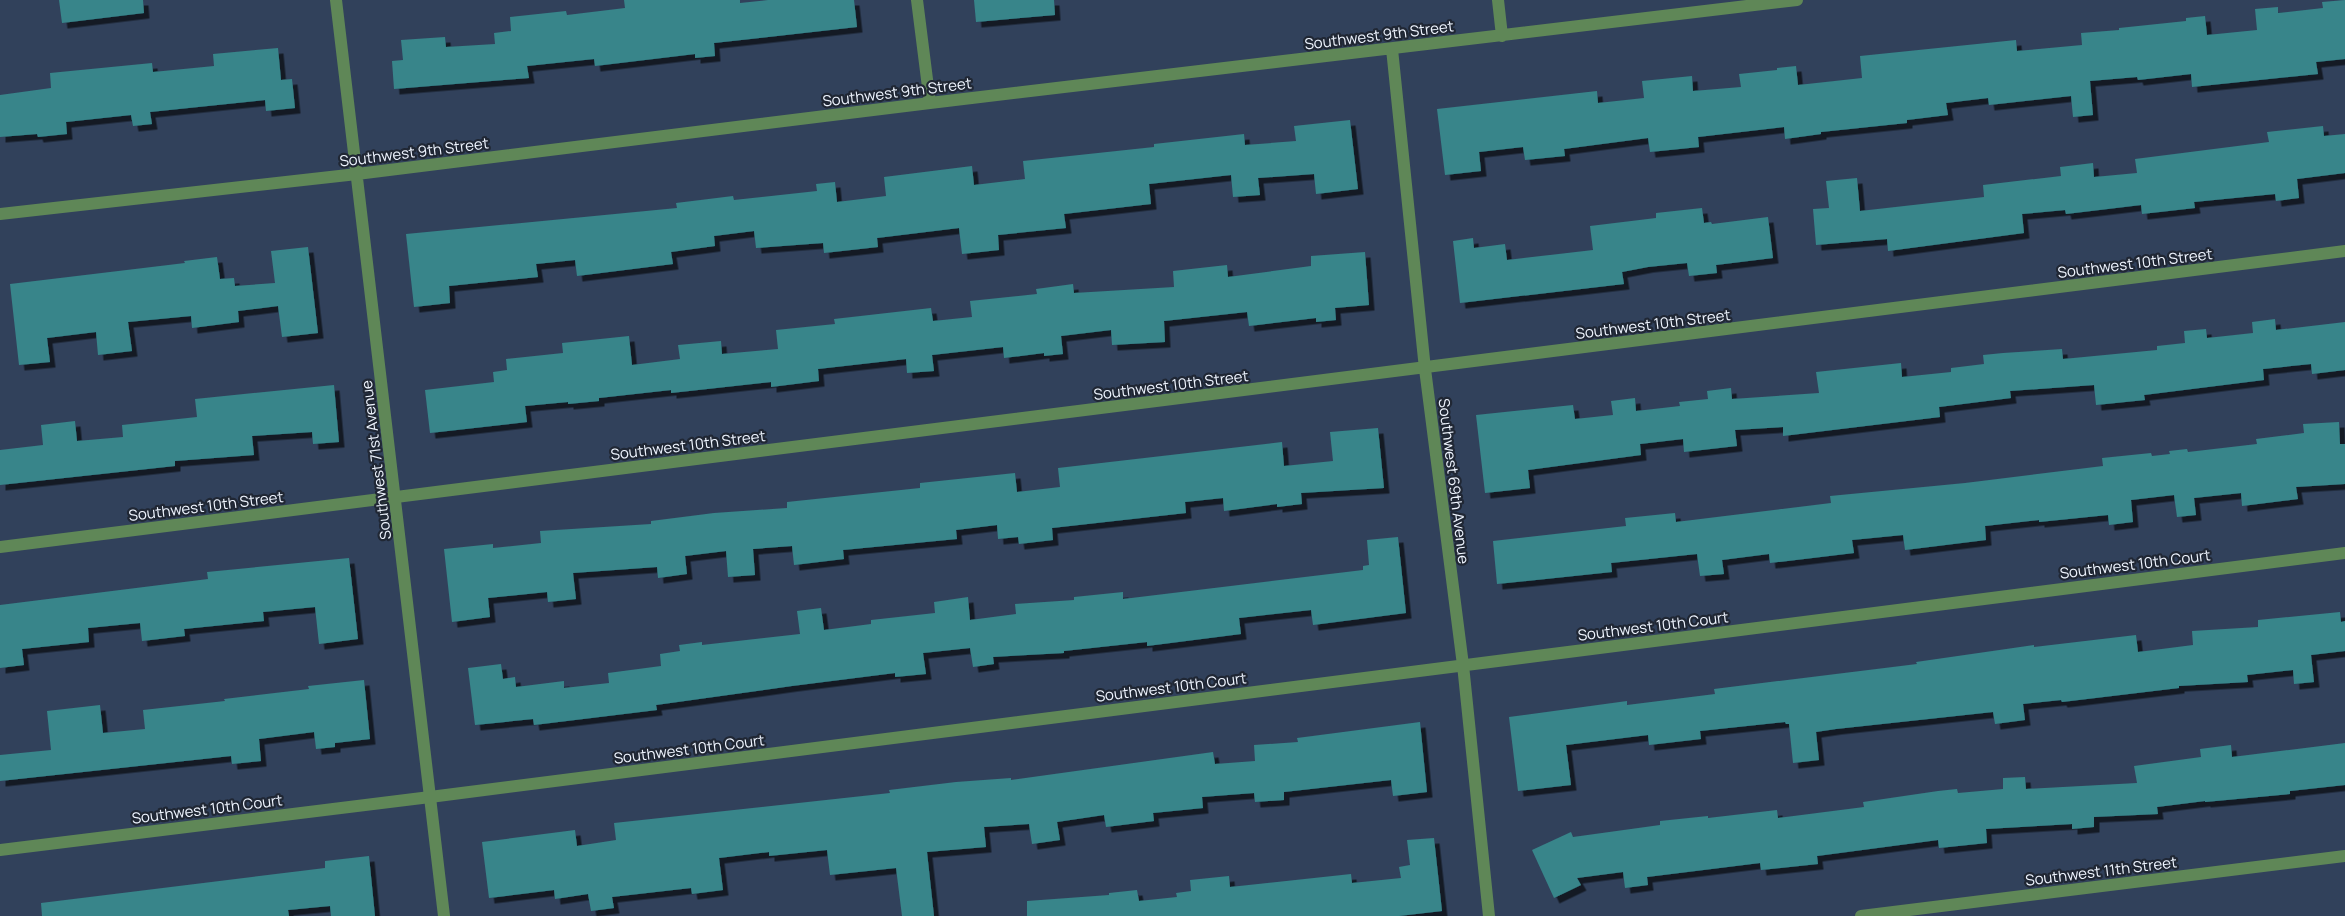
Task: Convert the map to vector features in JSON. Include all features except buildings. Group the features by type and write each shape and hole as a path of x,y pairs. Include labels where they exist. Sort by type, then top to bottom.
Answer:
{"street":[{"name":"Southwest 71st Avenue","path":"336,0 444,916"},
{"path":"917,0 930,103"},
{"path":"1498,0 1502,36"},
{"name":"Southwest 9th Street","path":"0,214 357,174 1797,0"},
{"name":"Southwest 69th Avenue","path":"1392,49 1425,369 1463,665 1489,916"},
{"name":"Southwest 10th Street","path":"0,547 1425,369 2345,251"},
{"name":"Southwest 10th Court","path":"0,849 430,797 2345,553"},
{"name":"Southwest 11th Street","path":"1861,916 2345,856"}]}
